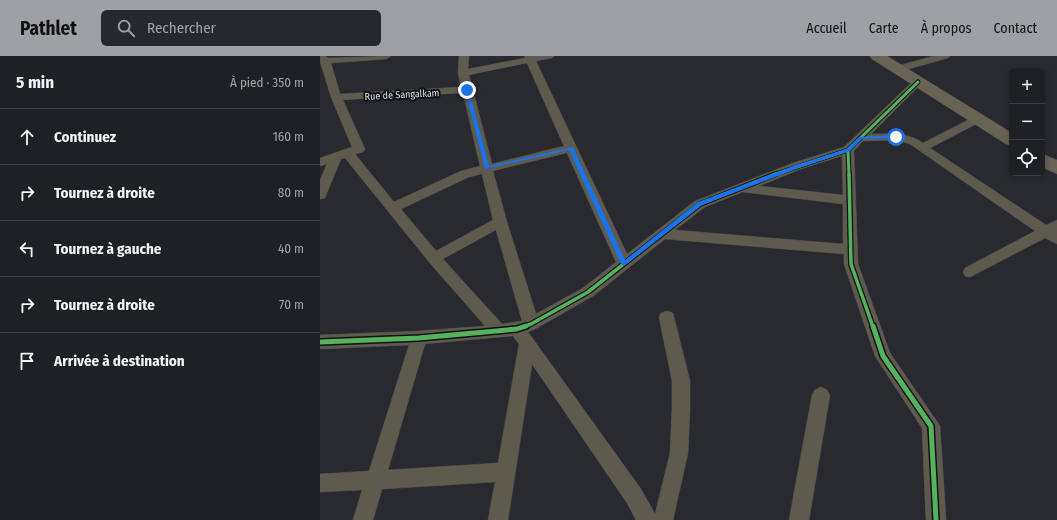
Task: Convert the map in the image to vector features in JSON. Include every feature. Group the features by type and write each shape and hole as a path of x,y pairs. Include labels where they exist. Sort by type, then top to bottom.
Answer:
{"street":[{"path":"320,162 359,149 336,97 323,58 386,56"},
{"path":"464,56 463,73 500,222 527,344 498,520"},
{"path":"463,73 530,58 549,56"},
{"path":"877,56 1009,138"},
{"path":"898,69 945,56"},
{"path":"530,58 624,264"},
{"path":"320,342 419,338 499,331 524,326 588,292 700,204 798,166 848,150 918,82"},
{"name":"Rue de Sangalkam","path":"336,97 467,90"},
{"path":"922,148 978,119"},
{"path":"861,138 896,137 914,142 1053,232"},
{"path":"392,208 465,174 571,148"},
{"path":"848,150 851,264 882,356 930,426 936,520"},
{"path":"320,195 341,155"},
{"path":"341,155 392,208 499,331"},
{"path":"742,188 849,200"},
{"path":"434,258 500,222"},
{"path":"970,272 1053,232"},
{"path":"662,234 850,250"},
{"path":"527,344 634,496 656,518 679,453 682,409 681,381 668,317"},
{"path":"363,520 419,338"},
{"path":"799,520 821,395"},
{"path":"320,484 506,472"}],"cycle path":[{"path":"320,342 419,338 517,329 531,324 588,292 700,204 797,166 848,150 918,82"},
{"path":"848,150 851,264 883,356 931,426 936,520"}],"route":[{"path":"467,90 486,168 571,148 624,264 700,204 798,166 848,150 861,138 896,137"}]}
